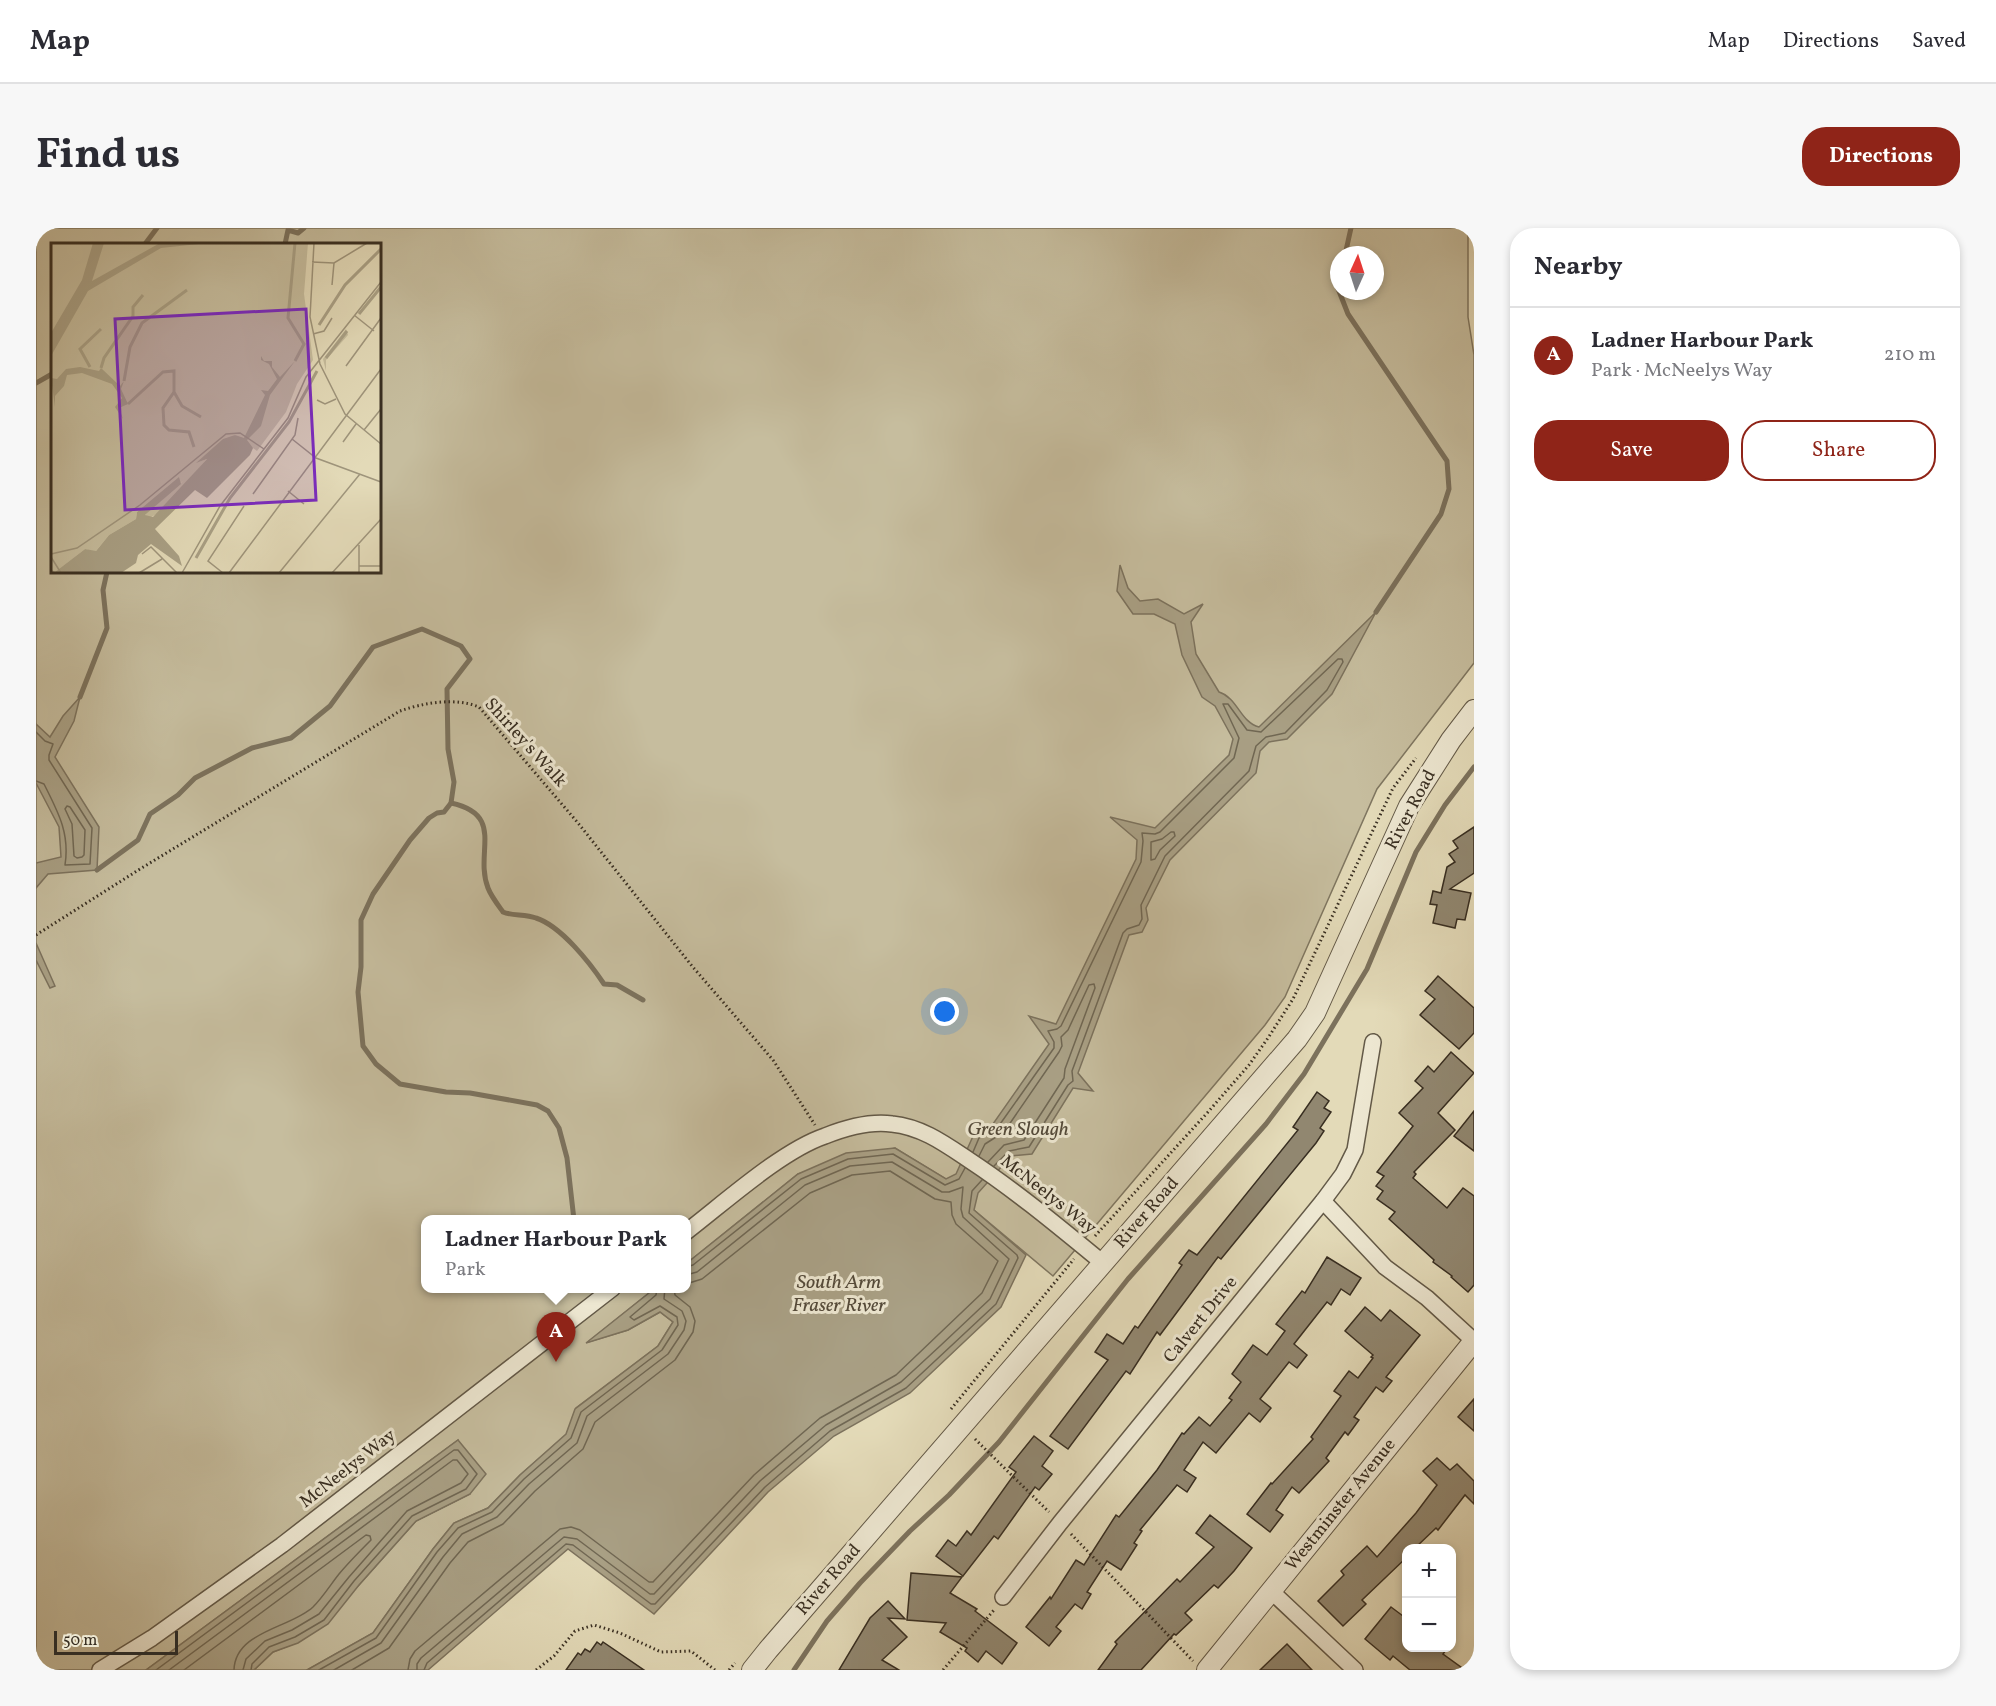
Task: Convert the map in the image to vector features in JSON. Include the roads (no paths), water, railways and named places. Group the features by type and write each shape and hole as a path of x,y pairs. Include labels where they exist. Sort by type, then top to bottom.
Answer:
{"street":[{"name":"River Road","path":"752,1670 1276,1065 1315,1013 1409,806 1451,740 1474,710"},
{"name":"Calvert Drive","path":"1003,1597 1060,1523 1343,1174 1355,1150 1373,1042"},
{"name":"McNeelys Way","path":"691,1229 768,1169 823,1136 864,1125 890,1124 932,1136 1004,1183 1103,1263"},
{"path":"1323,1201 1385,1267 1427,1298 1474,1341"},
{"name":"McNeelys Way","path":"100,1670 152,1638 282,1545 608,1293"},
{"name":"Westminster Avenue","path":"1201,1667 1271,1591 1474,1341"},
{"path":"1271,1591 1355,1670"}],"water":[{"name":"South Arm Fraser River","path":"1120,565 1128,588 1140,601 1158,599 1184,614 1203,604 1191,622 1196,654 1219,692 1231,699 1247,720 1259,727 1376,612 1332,694 1287,739 1269,742 1260,751 1256,773 1170,860 1146,908 1148,920 1142,932 1129,935 1078,1073 1093,1091 1073,1088 1032,1154 1011,1156 978,1193 974,1210 1026,1255 1001,1307 910,1393 834,1436 768,1492 654,1614 568,1549 428,1670 307,1670 373,1633 454,1523 488,1508 520,1475 566,1434 575,1409 658,1346 673,1322 660,1312 628,1330 586,1343 649,1293 691,1293 691,1260 798,1174 846,1153 895,1148 946,1179 956,1174 974,1134 993,1124 1049,1044 1029,1016 1056,1024 1136,859 1137,840 1110,817 1155,828 1229,755 1233,739 1215,706 1202,697 1182,655 1175,624 1154,614 1133,614 1117,591"},
{"path":"80,697 74,721 55,757 99,827 97,870 48,874 36,888 36,863 61,857 59,827 36,783 36,724 50,737 63,716"},
{"path":"36,943 55,986 50,988 36,960"},
{"path":"458,1440 486,1474 470,1494 416,1521 328,1624 298,1643 273,1652 254,1670 146,1670"}],"waterway":[{"path":"146,243 157,228"},
{"path":"285,243 288,230 298,233 304,228"},
{"path":"1347,246 1351,228"},
{"path":"1342,300 1348,314 1447,461 1449,489 1441,514 1376,612"},
{"path":"36,383 51,375"},
{"path":"80,697 107,628 103,590 107,573"},
{"path":"97,870 138,840 150,814 178,795 195,778 252,748 291,738 330,706 373,647 422,629 461,646 470,659 447,689 448,749 454,782 451,803 444,812 429,818 410,840 373,894 361,920 361,967 358,992 363,1046 376,1064 400,1084 537,1105 548,1111 559,1128 567,1158 573,1215"},
{"path":"794,1670 827,1621 860,1583 999,1442 1128,1279 1266,1124 1304,1074 1367,969 1416,852 1445,805 1474,767"},
{"path":"451,803 468,809 478,816 483,826 485,875 489,891 503,912 546,922 574,946 604,984 617,985 643,1000"}],"place":[{"name":"Ladner Harbour Park","path":"556,1362"}],"water label":[{"name":"Green Slough","path":"1018,1130"}]}
